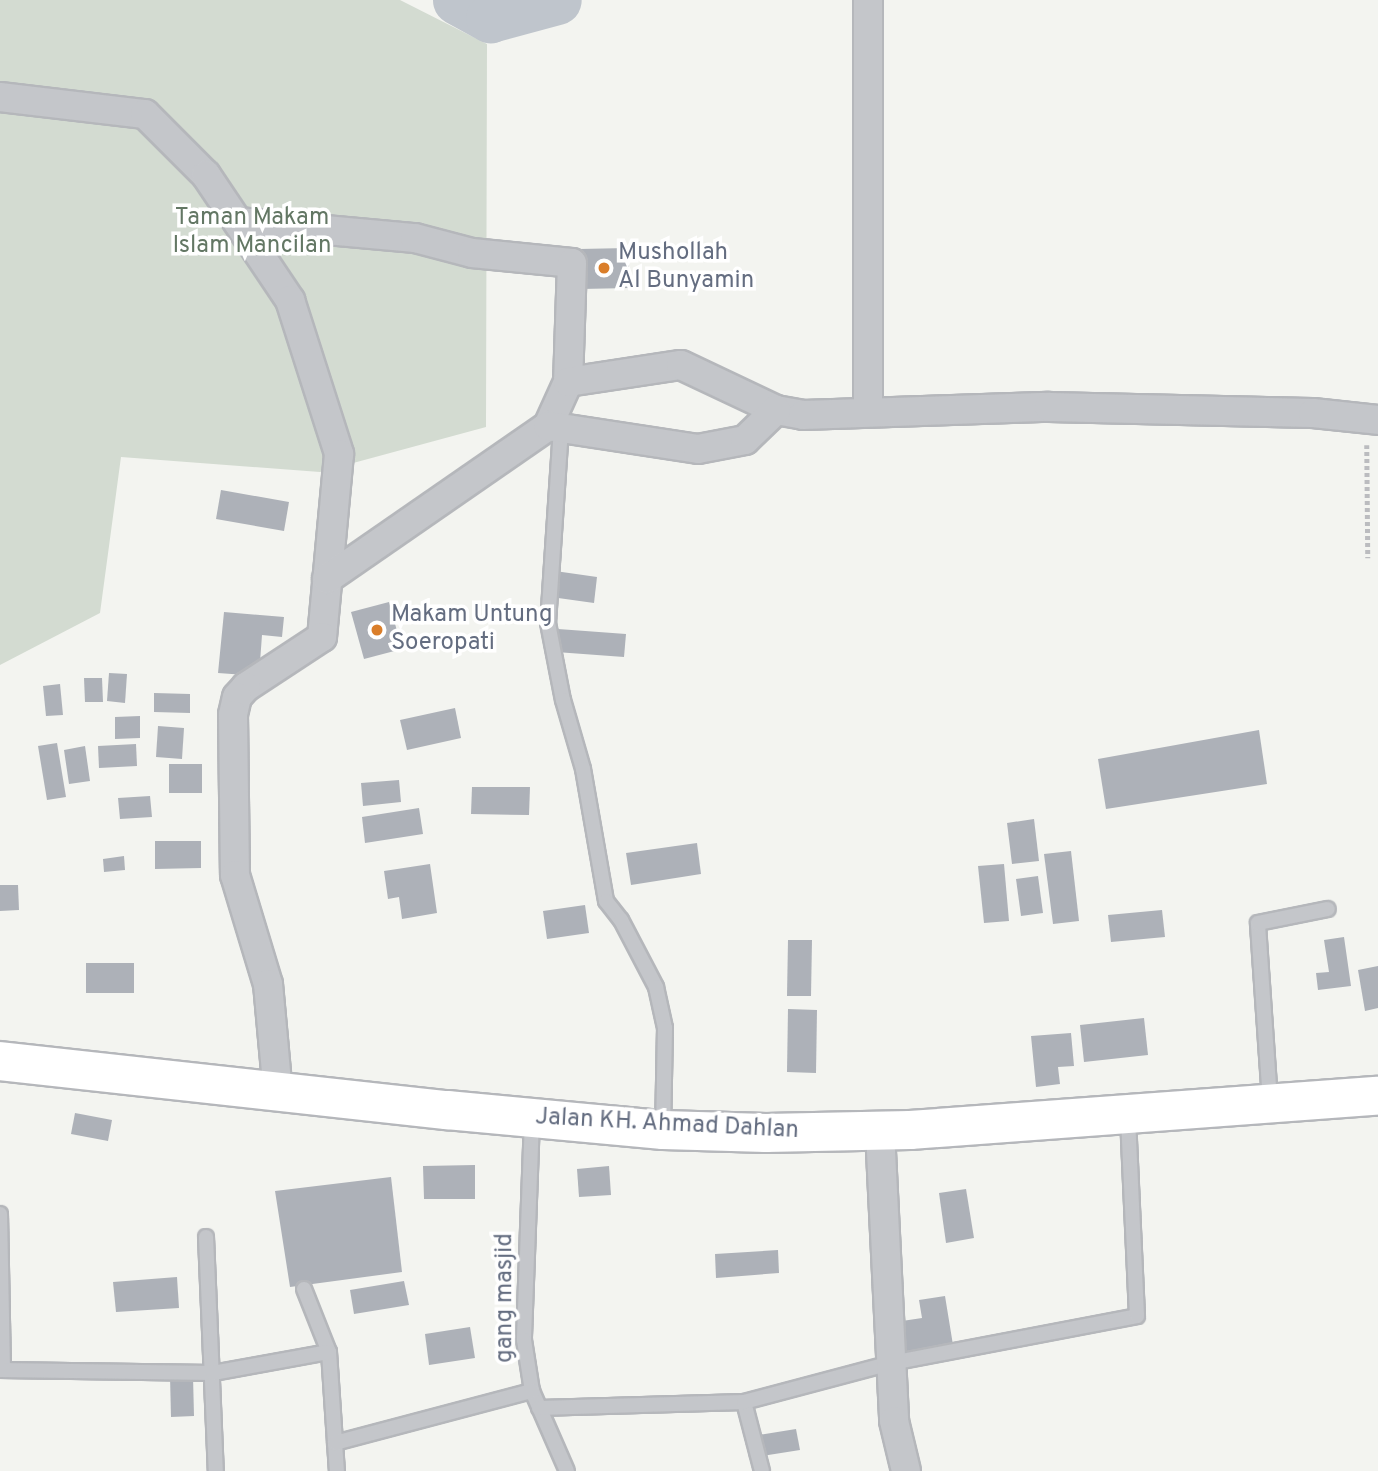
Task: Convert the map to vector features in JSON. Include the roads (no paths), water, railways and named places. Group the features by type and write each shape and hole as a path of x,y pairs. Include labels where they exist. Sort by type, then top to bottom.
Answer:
{"main road":[{"name":"Jalan KH. Ahmad Dahlan","path":"0,1060 278,1093 663,1130 880,1131 1270,1106 1378,1096"}],"street":[{"path":"868,0 868,412"},
{"path":"0,97 145,114 206,174 290,300 340,454 322,637 246,687 237,698 233,715 235,875 268,984 276,1035 278,1093"},
{"path":"238,222 415,238 472,253 572,263 568,382 554,427 327,579"},
{"path":"568,382 681,365 776,410 803,415 1049,407 1372,418"},
{"path":"554,427 698,449 745,440 776,410"},
{"path":"880,1131 894,1421 906,1471"}],"lane":[{"path":"554,427 548,623 563,700 583,769 606,901 621,920 656,987 665,1028 663,1130"},
{"path":"1270,1106 1258,923 1328,909"},
{"path":"539,1408 744,1402 891,1363 1137,1316 1128,1115"},
{"name":"gang masjid","path":"532,1118 524,1339 531,1391 567,1471"},
{"path":"0,1214 2,1370 213,1373 329,1352"},
{"path":"206,1237 216,1471"},
{"path":"304,1289 329,1352 337,1471"},
{"path":"335,1443 531,1391"},
{"path":"744,1402 762,1471"}],"waterway":[{"path":"457,0 490,18 557,0"}],"place":[{"name":"Mushollah Al Bunyamin","path":"604,268"},
{"name":"Makam Untung Soeropati","path":"377,630"}],"park label":[{"name":"Taman Makam Islam Mancilan","path":"252,233"}]}
